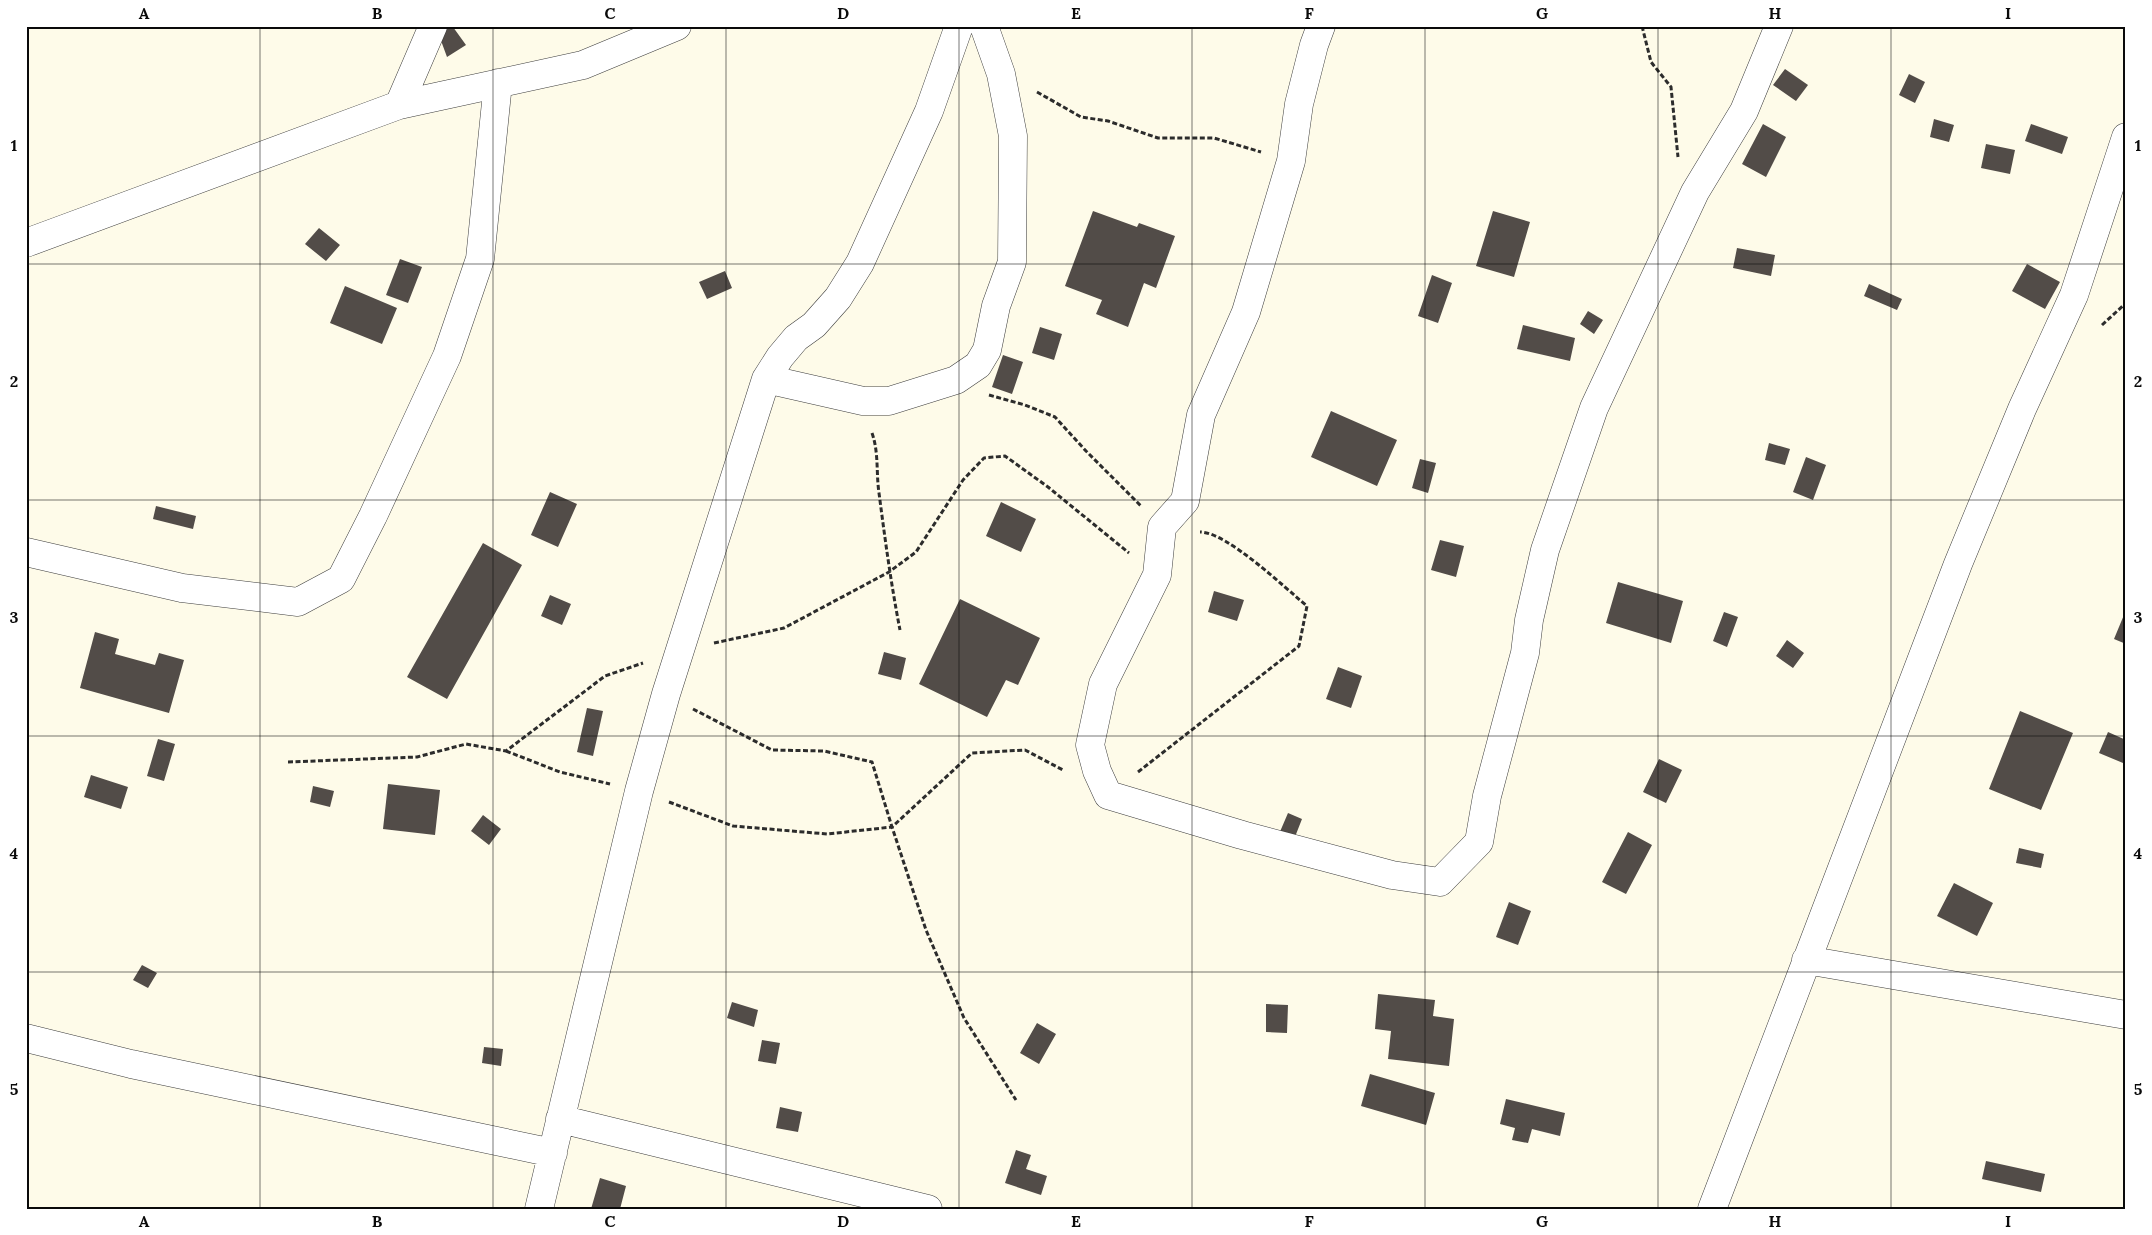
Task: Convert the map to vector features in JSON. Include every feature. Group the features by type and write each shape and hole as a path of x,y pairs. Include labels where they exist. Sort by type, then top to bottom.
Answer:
{"street":[{"path":"399,105 433,26"},
{"path":"26,243 399,105 583,65 677,26"},
{"path":"539,1209 639,791 666,694 766,379 780,357 796,338 814,325 838,298 860,262 929,111 959,26"},
{"path":"766,379 862,401 889,401 956,380 978,366 987,350 996,306 1012,262 1013,136 1000,74 984,26"},
{"path":"1321,26 1314,45 1299,104 1291,161 1246,312 1201,415 1185,501 1162,527 1157,575 1103,684 1090,745 1097,771 1108,794 1252,837 1392,875 1440,882 1479,842 1486,796 1525,653 1529,620 1545,550 1594,408 1695,192 1744,111 1779,26"},
{"path":"26,552 182,588 298,602 341,579 373,516 447,356 480,259 498,83"},
{"path":"1712,1209 1958,564 2022,409 2074,295 2126,137"},
{"path":"1806,960 2126,1015"},
{"path":"26,1038 131,1064 553,1153"},
{"path":"560,1119 928,1209"}],"path":[{"path":"1642,26 1651,62 1671,87 1680,176 1695,192"},
{"path":"1000,74 1029,87 1081,118 1108,121 1158,138 1214,138 1291,161"},
{"path":"2102,325 2126,303"},
{"path":"862,401 877,448 878,489 888,572 900,630"},
{"path":"506,750 605,676 680,650 784,628 888,572 916,552 963,480 984,458 1004,456 1048,487 1157,575"},
{"path":"666,694 772,750 824,751 872,762 926,930 964,1018 1016,1100"},
{"path":"288,762 417,757 466,744 506,750 560,772 639,791 733,826 827,834 892,827 972,753 1025,750 1067,772"}],"building":[{"path":"436,27 453,27 466,45 447,57"},
{"path":"1785,69 1808,85 1796,101 1773,85"},
{"path":"1909,74 1925,82 1915,103 1899,95"},
{"path":"1934,119 1954,125 1949,142 1930,137"},
{"path":"1763,124 1786,137 1766,177 1742,164"},
{"path":"2031,124 2068,137 2062,154 2025,141"},
{"path":"1986,144 2015,150 2010,174 1981,168"},
{"path":"1093,211 1137,227 1139,223 1175,236 1156,288 1144,283 1128,327 1096,314 1102,300 1065,286"},
{"path":"1493,211 1530,222 1514,277 1476,266"},
{"path":"319,228 340,245 326,261 305,244"},
{"path":"1737,248 1775,255 1771,276 1733,268"},
{"path":"400,259 422,267 408,303 386,295"},
{"path":"2027,264 2060,282 2045,309 2012,291"},
{"path":"725,271 732,288 707,299 699,282"},
{"path":"1432,275 1452,283 1438,323 1418,316"},
{"path":"1869,284 1902,299 1897,310 1864,296"},
{"path":"345,286 397,308 382,344 330,323"},
{"path":"1588,311 1603,320 1594,334 1580,324"},
{"path":"1523,325 1575,338 1570,361 1517,349"},
{"path":"1040,327 1062,334 1054,360 1032,353"},
{"path":"1003,355 1023,362 1012,394 992,387"},
{"path":"1331,411 1397,440 1377,486 1311,457"},
{"path":"1769,443 1790,449 1785,465 1765,460"},
{"path":"1806,457 1826,465 1813,500 1793,492"},
{"path":"1420,459 1436,463 1428,493 1412,488"},
{"path":"550,492 577,504 558,547 531,535"},
{"path":"1001,502 1036,519 1021,552 986,536"},
{"path":"156,506 196,516 193,529 153,519"},
{"path":"1440,540 1464,546 1456,577 1431,570"},
{"path":"483,543 522,565 447,699 407,677"},
{"path":"1618,582 1683,601 1671,643 1606,623"},
{"path":"1214,591 1244,600 1237,621 1208,612"},
{"path":"550,595 571,604 562,625 541,616"},
{"path":"960,599 1040,638 1018,685 1006,680 987,717 919,684"},
{"path":"2126,610 2126,644 2114,639"},
{"path":"1724,612 1738,617 1727,647 1713,641"},
{"path":"95,632 119,639 115,654 155,665 159,653 184,660 169,713 80,688"},
{"path":"1787,640 1804,653 1793,668 1776,656"},
{"path":"884,652 906,658 901,680 878,674"},
{"path":"1338,667 1362,676 1351,708 1326,699"},
{"path":"587,708 603,711 593,756 577,752"},
{"path":"2020,711 2073,733 2041,810 1989,789"},
{"path":"2108,732 2126,740 2126,757 2123,763 2099,753"},
{"path":"158,739 175,744 164,781 147,776"},
{"path":"1659,759 1682,770 1666,803 1643,792"},
{"path":"91,775 128,787 121,809 84,797"},
{"path":"388,784 440,790 435,835 383,829"},
{"path":"313,786 334,791 330,807 310,802"},
{"path":"1288,813 1302,819 1291,847 1276,841"},
{"path":"483,815 501,829 489,845 471,831"},
{"path":"1628,832 1652,845 1626,894 1602,882"},
{"path":"2019,848 2044,854 2041,868 2016,863"},
{"path":"1954,883 1993,903 1977,936 1937,916"},
{"path":"1509,902 1531,911 1518,945 1496,937"},
{"path":"142,965 157,973 148,988 133,980"},
{"path":"1378,994 1435,1000 1433,1016 1454,1019 1449,1066 1388,1059 1391,1031 1375,1029"},
{"path":"732,1002 758,1010 754,1027 727,1018"},
{"path":"1266,1004 1288,1005 1287,1033 1266,1032"},
{"path":"1037,1023 1056,1034 1039,1064 1020,1053"},
{"path":"762,1040 780,1043 776,1064 758,1061"},
{"path":"484,1047 503,1049 501,1066 482,1063"},
{"path":"1370,1074 1435,1093 1426,1125 1361,1106"},
{"path":"1506,1099 1565,1113 1560,1136 1532,1129 1528,1143 1512,1140 1515,1128 1500,1124"},
{"path":"780,1107 802,1112 798,1132 776,1128"},
{"path":"1016,1150 1031,1155 1026,1169 1047,1176 1041,1195 1005,1183"},
{"path":"1986,1161 2045,1174 2041,1192 1982,1179"},
{"path":"600,1178 626,1186 620,1209 591,1209"}]}
